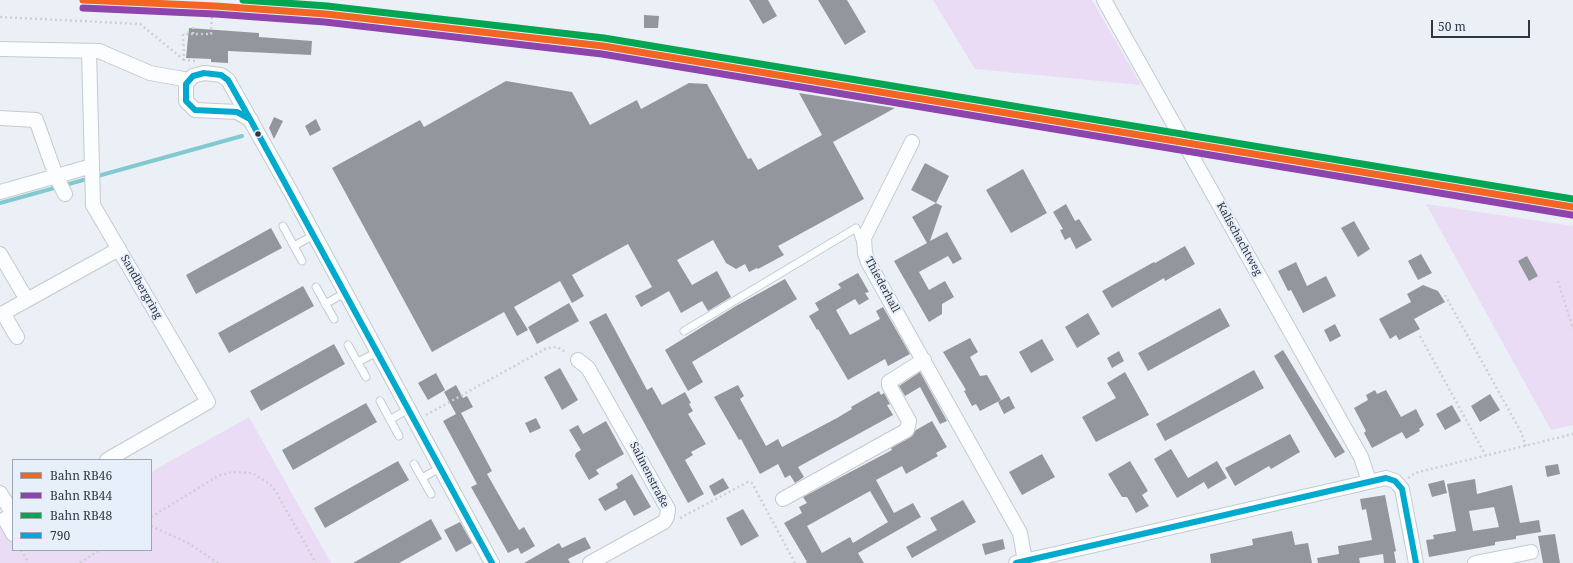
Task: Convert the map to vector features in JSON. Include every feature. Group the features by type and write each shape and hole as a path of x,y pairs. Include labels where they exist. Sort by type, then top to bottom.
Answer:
{"street":[{"name":"Kalischachtweg","path":"1104,0 1361,457 1369,481"},
{"path":"0,49 99,52 150,73 189,80"},
{"name":"Sandbergring","path":"89,51 93,205 208,402 109,459"},
{"path":"250,120 237,112 195,110 189,105 185,96 186,84 198,74 217,73 225,77 250,120 314,235 492,563"},
{"path":"0,118 36,120 56,176 65,194"},
{"name":"Thiederhall","path":"912,142 864,238 865,253 868,262 1020,533 1021,562"},
{"path":"0,192 56,176 92,169"},
{"path":"17,337 2,314 119,249"},
{"path":"0,254 27,300"},
{"name":"Salinenstraße","path":"578,360 588,368 667,506 667,517 664,522 590,563"},
{"path":"783,499 907,430 908,421 889,385 889,382 924,360"},
{"path":"1021,562 1049,559 1386,478 1398,484 1402,489 1416,563"},
{"path":"0,493 12,514 5,519 12,532"},
{"path":"1475,563 1531,552"}],"lane":[{"path":"283,226 302,260"},
{"path":"684,331 856,228 865,253"},
{"path":"294,246 314,235"},
{"path":"316,287 334,319"},
{"path":"325,304 345,293"},
{"path":"348,345 366,377"},
{"path":"358,362 377,352"},
{"path":"380,401 399,436"},
{"path":"390,420 411,415"},
{"path":"414,464 431,494"},
{"path":"422,478 440,468"}],"path":[{"path":"184,60 183,34 211,34 212,13"},
{"path":"0,17 140,24 184,60 200,61 204,73"},
{"path":"193,34 194,27"},
{"path":"1558,281 1573,329"},
{"path":"1445,295 1521,432 1526,446"},
{"path":"1420,336 1486,456"},
{"path":"411,415 547,348 557,346 578,360"},
{"path":"1398,484 1415,473 1573,434"},
{"path":"152,516 218,476 232,472 252,473 265,481 276,492 316,563"},
{"path":"667,517 679,518 685,516 748,482 752,484 795,563"},
{"path":"152,526 188,543 218,563"},
{"path":"22,551 28,563"},
{"path":"80,563 98,551"}],"shaded area":[{"path":"933,0 1092,0 1141,85 975,69"},
{"path":"1426,204 1573,226 1573,425 1551,430"},
{"path":"249,417 331,563 0,563 0,520 12,541 12,551 152,551 152,471"}],"building":[{"path":"749,0 768,0 777,16 763,24"},
{"path":"818,0 847,0 866,32 845,45"},
{"path":"644,15 659,16 658,28 644,28"},
{"path":"189,28 259,33 259,37 312,41 311,55 228,51 228,63 211,62 211,59 186,58"},
{"path":"506,81 572,92 590,125 637,100 641,109 689,83 707,84 748,159 751,158 758,170 822,135 799,93 895,108 833,142 864,199 778,246 784,255 758,269 757,268 749,272 745,264 736,269 726,263 713,240 677,260 692,285 717,271 731,297 708,311 702,301 681,313 669,291 641,307 635,296 652,287 628,244 572,275 584,296 572,303 560,281 514,307 528,330 517,336 504,312 432,352 332,168 420,120 424,127"},
{"path":"274,117 283,121 274,139 269,128"},
{"path":"316,119 321,130 310,136 305,126"},
{"path":"925,163 949,176 936,203 911,190"},
{"path":"1023,169 1047,213 1011,233 986,190"},
{"path":"936,203 942,206 930,241 947,232 962,259 953,264 948,256 919,272 929,290 945,281 954,297 942,304 942,314 929,322 894,261 927,243 912,217"},
{"path":"1066,204 1075,221 1079,219 1092,240 1076,249 1070,237 1065,240 1060,230 1063,229 1053,212"},
{"path":"1354,221 1370,249 1358,257 1341,228"},
{"path":"271,228 282,248 196,294 186,275"},
{"path":"1185,246 1195,264 1165,281 1164,278 1112,308 1102,291"},
{"path":"1421,254 1432,273 1418,280 1408,261"},
{"path":"1527,256 1538,276 1529,281 1518,261"},
{"path":"1296,262 1307,286 1326,276 1336,296 1303,313 1291,290 1288,291 1278,271"},
{"path":"858,273 869,292 865,293 869,299 859,305 855,299 836,310 850,335 880,319 876,311 883,307 910,354 888,366 885,359 848,380 809,316 819,310 815,303 841,288 838,284"},
{"path":"785,279 797,299 692,362 703,382 688,391 665,350 736,306"},
{"path":"1423,285 1438,291 1445,302 1414,319 1420,329 1399,340 1396,335 1390,339 1379,319 1411,302 1407,294"},
{"path":"303,286 314,306 229,353 218,333"},
{"path":"569,303 579,321 537,344 528,327"},
{"path":"1220,308 1230,326 1148,371 1138,353"},
{"path":"606,313 647,390 652,387 662,405 685,392 691,403 689,404 693,411 688,414 706,444 691,452 693,455 685,460 704,494 688,503 589,322"},
{"path":"1088,313 1100,334 1077,348 1065,327"},
{"path":"1335,324 1341,336 1330,342 1324,330"},
{"path":"970,338 978,352 970,357 980,376 987,375 1001,400 980,411 976,404 972,406 964,391 966,390 943,352"},
{"path":"1042,339 1054,360 1031,373 1019,352"},
{"path":"334,344 345,364 261,411 250,391"},
{"path":"1283,350 1345,452 1335,458 1274,356"},
{"path":"1119,351 1124,361 1112,368 1107,358"},
{"path":"560,368 578,400 562,410 544,377"},
{"path":"1254,370 1264,388 1165,441 1156,424"},
{"path":"920,372 947,421 940,424 920,387 905,396 899,386"},
{"path":"1125,372 1149,415 1096,442 1082,417 1116,398 1107,383"},
{"path":"436,373 445,390 428,400 418,383"},
{"path":"456,385 463,398 467,396 473,407 461,413 492,471 487,474 519,530 524,527 535,546 521,554 518,548 508,553 471,487 477,484 443,421 456,414 444,392"},
{"path":"738,385 744,396 740,399 766,446 778,439 782,447 837,418 852,409 851,407 879,391 881,395 884,393 890,404 887,405 893,415 798,467 804,477 795,483 790,475 785,478 778,464 760,474 741,439 739,440 714,397"},
{"path":"1375,390 1377,394 1386,390 1401,417 1416,409 1424,425 1419,429 1420,431 1406,439 1402,432 1372,448 1364,433 1366,431 1354,408 1368,400 1366,395"},
{"path":"1490,394 1500,410 1480,422 1471,406"},
{"path":"1009,396 1015,408 1004,414 998,402"},
{"path":"366,403 377,422 293,470 282,450"},
{"path":"1452,405 1461,421 1445,430 1436,414"},
{"path":"536,418 541,428 530,433 525,423"},
{"path":"606,421 624,454 596,470 599,474 589,480 575,456 576,453 581,450 569,430 578,425 583,434"},
{"path":"932,421 947,447 936,453 938,456 906,474 902,466 876,480 894,513 913,503 921,517 858,553 864,563 805,563 807,562 784,523 802,513 799,507 807,503 803,497 892,450 891,448 911,437 916,430","holes":["870,491 888,522 853,543 850,537 822,553 807,526"]},
{"path":"1290,434 1300,452 1271,469 1269,466 1235,486 1225,468"},
{"path":"1171,449 1188,478 1217,461 1227,478 1208,489 1204,482 1177,498 1154,459"},
{"path":"1042,454 1055,477 1022,495 1009,472"},
{"path":"398,461 409,480 325,528 314,508"},
{"path":"1130,461 1148,491 1142,495 1149,506 1136,513 1127,497 1122,497 1108,474"},
{"path":"1558,464 1560,474 1547,477 1545,466"},
{"path":"632,474 651,507 634,516 625,500 605,511 598,499 618,488 616,484"},
{"path":"723,478 729,488 714,496 709,486"},
{"path":"1475,479 1477,494 1512,485 1520,523 1539,520 1541,532 1516,536 1516,539 1495,542 1495,545 1429,557 1426,540 1434,539 1433,535 1456,531 1447,484","holes":["1494,507 1499,527 1473,531 1469,511"]},
{"path":"1444,480 1447,493 1432,497 1428,484"},
{"path":"1385,495 1396,551 1394,552 1396,563 1384,563 1383,554 1359,558 1360,563 1318,563 1317,558 1339,554 1338,546 1372,540 1366,509 1362,510 1360,499"},
{"path":"963,500 976,522 912,558 906,547 937,530 930,518"},
{"path":"743,509 759,536 741,546 726,518"},
{"path":"431,519 442,539 399,563 353,563"},
{"path":"460,522 472,543 456,552 444,530"},
{"path":"1292,531 1295,545 1308,543 1312,563 1211,563 1210,554 1253,545 1252,539"},
{"path":"1555,534 1560,563 1543,563 1538,536"},
{"path":"585,537 591,548 568,559 570,563 524,563 559,543 562,548"},
{"path":"1003,539 1005,549 985,555 982,544"}],"waterway":[{"path":"0,203 242,136"}],"rail line":[{"name":"RB46","path":"83,0 215,6 326,14 603,46 1573,207"},
{"name":"RB48","path":"243,0 327,6 604,38 1573,199"},
{"name":"RB44","path":"83,8 215,14 325,22 602,54 1572,215"}],"transit line":[{"name":"790","path":"204,73 221,75 228,80 250,119 237,112 195,110 186,101 186,84 193,76 204,73"},
{"name":"790","path":"250,119 492,563"},
{"name":"790","path":"1016,563 1386,478 1395,481 1402,489 1416,563"}]}
